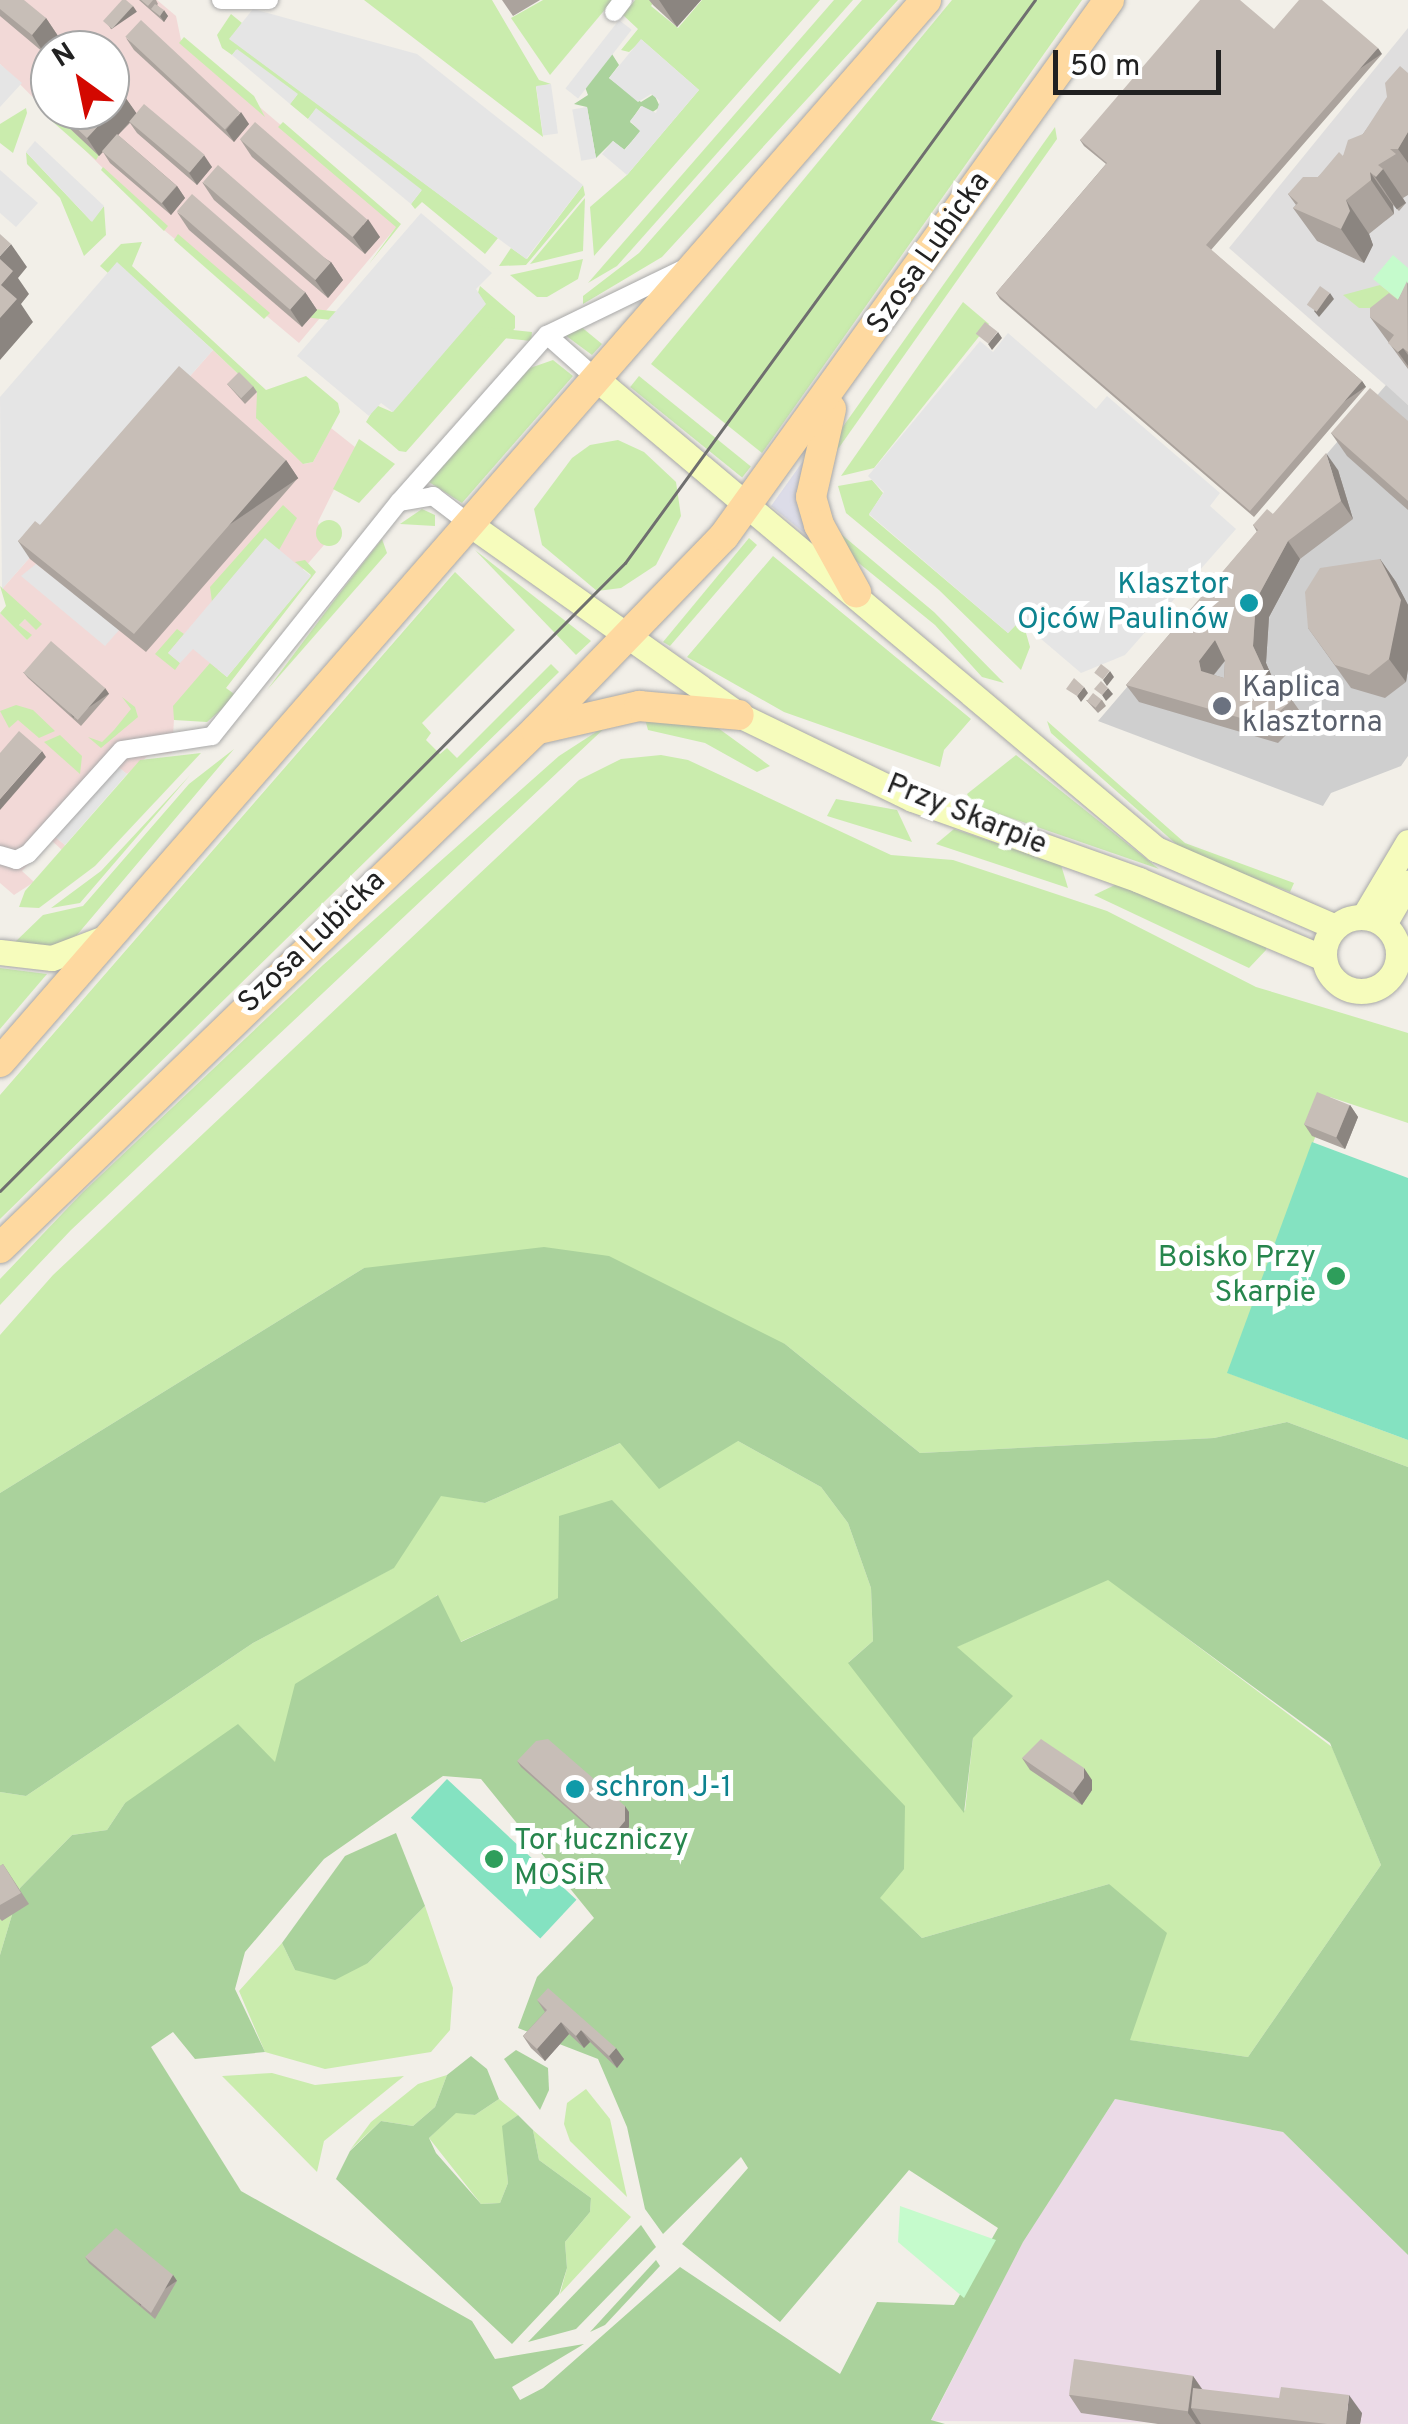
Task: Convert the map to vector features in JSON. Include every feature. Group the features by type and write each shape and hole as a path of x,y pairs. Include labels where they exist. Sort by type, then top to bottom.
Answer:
{"main road":[{"path":"0,1062 926,0"},
{"name":"Szosa Lubicka","path":"0,1248 536,730 627,639 749,506 1109,0"},
{"path":"848,369 814,464 811,497 819,525 856,592"},
{"path":"536,730 639,706 738,715"}],"street":[{"path":"221,0 269,0"},
{"path":"221,0 244,20"},
{"path":"0,856 16,860 28,854 122,750 212,736 399,502 547,336 700,261"},
{"path":"547,336 606,371 749,506 856,592 1156,849 1323,922 1374,920 1408,883"},
{"path":"399,502 433,496 471,525"},
{"name":"Przy Skarpie","path":"471,525 738,715 912,798 1139,880 1324,958"},
{"path":"1323,922 1324,958 1331,976 1346,988 1396,988 1403,954 1374,920 1377,892 1408,842"},
{"path":"1323,922 1377,892"},
{"path":"0,952 14,959 52,958 108,937"}],"shaded area":[{"path":"0,0 157,0 176,16 181,40 398,225 299,343 164,230 65,130 130,130 130,30 30,30 30,94 0,64"},
{"path":"253,9 417,54 583,185 526,259 229,39"},
{"path":"619,20 632,30 578,98 565,89"},
{"path":"1408,28 1408,405 1229,248"},
{"path":"641,39 699,90 627,175 602,154 613,141 625,150 640,131 630,121 642,106 656,113 660,101 651,94 638,102 609,78"},
{"path":"237,49 298,94 290,104 232,55"},
{"path":"0,64 22,83 0,107"},
{"path":"551,84 558,134 543,136 536,86"},
{"path":"587,107 596,158 581,161 572,110"},
{"path":"316,108 422,190 411,204 308,119"},
{"path":"35,141 104,206 92,222 26,152"},
{"path":"0,170 38,203 16,227 0,213"},
{"path":"421,213 492,273 476,289 486,304 393,412 381,403 369,416 297,356"},
{"path":"117,262 213,350 2,589 0,397"},
{"path":"1008,333 1096,409 1107,396 1220,493 1210,506 1236,529 1125,655 1081,673 1020,621 1008,633 869,514 884,492 868,476 980,341 993,352"},
{"path":"213,350 257,392 257,419 304,464 313,462 331,428 355,447 318,522 324,545 174,719 172,753 149,755 127,774 114,764 54,836 65,845 62,850 51,840 22,871 34,882 14,895 0,883 0,613 27,640 31,635 19,625 25,619 2,589"},
{"path":"1386,385 1408,405 1408,756 1401,766 1331,793 1323,806 1098,721"},
{"path":"811,450 829,553 771,506"},
{"path":"265,538 311,576 227,677 193,649 180,663 168,653"},
{"path":"36,564 120,629 105,646 21,576"},
{"path":"113,763 127,774 65,845 54,836"},
{"path":"1115,2099 1283,2132 1408,2255 1408,2424 931,2421 1023,2241"}],"green space":[{"path":"364,0 492,0 539,80 551,84 536,87 543,137"},
{"path":"543,0 613,0 550,75 511,18"},
{"path":"635,0 655,0 651,6 678,28 702,0 820,0 594,256 590,207 627,175 699,90 642,40 629,52 621,50 638,29 623,15"},
{"path":"834,0 853,0 617,266 588,283"},
{"path":"862,0 898,0 662,257 583,304 583,296 639,253"},
{"path":"952,0 1082,0 762,453 651,364"},
{"path":"231,14 242,23 230,39 498,238 485,254 422,202 415,209 411,204 421,191 316,109 308,119 290,104 297,95 236,50 232,55 222,48 217,35"},
{"path":"184,37 254,96 265,117 179,43"},
{"path":"612,54 619,65 609,78 641,102 654,94 660,107 651,113 641,106 630,122 641,131 624,150 613,141 596,158 587,107 574,104 588,95 585,87"},
{"path":"26,108 13,153 0,143 0,124"},
{"path":"283,122 401,224 369,264 396,227 278,127"},
{"path":"1055,127 1057,139 826,466 842,428"},
{"path":"62,130 72,130 99,155 96,160"},
{"path":"26,152 91,221 104,206 106,235 84,256 60,198 27,164"},
{"path":"103,167 168,226 164,231 101,170"},
{"path":"583,185 585,195 526,265 499,266 511,248 527,259"},
{"path":"585,198 583,251 530,264"},
{"path":"178,234 270,313 264,319 174,240"},
{"path":"142,242 132,266 266,390 306,376 338,403 340,412 313,462 303,464 256,418 257,392 213,350 117,263 108,273 100,266 121,244"},
{"path":"1393,255 1408,268 1408,298 1399,300 1373,279"},
{"path":"583,259 578,279 547,297 537,297 510,275"},
{"path":"1380,285 1399,300 1385,308 1359,308 1343,295"},
{"path":"480,286 515,316 515,328 406,452 399,451 366,422 376,405 392,412 485,304 477,296"},
{"path":"963,302 989,324 874,468 841,476"},
{"path":"306,308 532,332 531,341 305,317"},
{"path":"579,325 602,344 592,355 565,335"},
{"path":"553,360 573,376 462,503 429,482 530,368"},
{"path":"639,376 751,467 742,478 630,387"},
{"path":"359,439 395,464 359,503 333,489"},
{"path":"618,440 644,452 676,482 681,516 656,565 621,588 597,591 542,545 534,509 572,458 590,445"},
{"path":"872,480 883,493 869,515 1008,633 1019,621 1024,626 1030,647 1021,670 939,590 846,513 838,486"},
{"path":"283,505 297,518 279,550 265,539 212,602 210,587"},
{"path":"422,509 435,515 435,526 400,524"},
{"path":"329,520 338,524 342,533 338,542 329,546 320,542 316,533 320,524"},
{"path":"835,529 934,612 1004,683 982,677 935,625 855,560"},
{"path":"749,538 757,545 670,646 663,642"},
{"path":"382,539 387,553 267,690 339,594"},
{"path":"475,550 591,641 576,655"},
{"path":"773,556 971,719 944,750 940,767 784,712 687,657"},
{"path":"305,560 316,572 226,688 237,696 207,722 174,720 173,706 210,663 227,677 311,575 295,562"},
{"path":"455,572 515,630 422,723 431,733 426,740 440,754 447,748 457,758 551,664 559,672 0,1219 0,1095"},
{"path":"0,586 42,624 36,630 25,619 19,625 32,635 27,640 0,613 6,606"},
{"path":"177,629 184,634 168,653 180,663 175,670 155,654"},
{"path":"122,697 135,707 138,717 101,748 88,737 102,742 114,730 131,709"},
{"path":"16,705 33,710 55,731 39,738 18,720 9,728 0,711"},
{"path":"645,719 718,728 770,766 757,772 705,743 648,730"},
{"path":"1047,721 1185,843 1294,883 1290,892 1184,851 1051,733"},
{"path":"610,723 71,1230 0,1305 0,1279 82,1193 323,965 559,756"},
{"path":"60,735 82,756 80,774 44,742"},
{"path":"234,749 77,935 55,947 13,944 43,915 83,906 189,784"},
{"path":"201,753 95,866 39,908 19,907 25,891 140,760"},
{"path":"661,755 688,760 891,855 953,860 1107,911 1256,987 1408,1033 1408,1123 1330,1097 1228,1373 1408,1440 1408,1467 1287,1422 1214,1438 920,1453 785,1344 364,1268 0,1493 0,1335 53,1275 579,780 621,759"},
{"path":"1016,755 1159,869 973,805 967,794"},
{"path":"191,774 80,903 51,908 101,871"},
{"path":"836,799 897,810 912,842 827,816"},
{"path":"954,829 1061,865 1068,888 936,844"},
{"path":"1117,884 1268,941 1266,950 1249,968 1094,895"},
{"path":"0,968 47,974 0,1029"},
{"name":"Boisko Przy Skarpie","path":"1312,1142 1408,1178 1408,1440 1227,1373"},
{"path":"544,1247 609,1256 785,1344 920,1453 1214,1438 1287,1422 1408,1467 1408,2255 1283,2132 1115,2099 1023,2242 931,2420 945,2424 0,2424 0,1955 20,1888 72,1835 107,1830 125,1803 238,1724 275,1762 295,1684 438,1595 461,1642 558,1598 559,1516 612,1500 905,1806 904,1869 880,1898 922,1938 1109,1884 1167,1933 1130,2040 1248,2057 1381,1865 1330,1743 1108,1580 957,1647 1013,1696 973,1738 964,1813 848,1663 873,1641 871,1588 848,1523 821,1487 738,1441 659,1489 620,1443 485,1503 441,1496 394,1568 253,1643 26,1796 0,1792 0,1493 364,1268","holes":["443,1776 481,1779 594,1918 537,1977 518,2028 598,2059 627,2127 645,2209 663,2234 741,2157 748,2168 682,2244 780,2322 909,2170 998,2228 954,2305 877,2302 840,2374 680,2267 543,2388 520,2400 512,2387 584,2344 495,2359 472,2321 241,2191 151,2047 173,2032 195,2059 265,2052 235,1989 245,1952 324,1859"]},
{"path":"738,1441 821,1487 848,1523 871,1588 873,1641 849,1662 965,1811 973,1738 956,1647 1108,1579 1332,1747 1381,1865 1248,2057 1129,2040 1109,1884 922,1938 879,1898 559,1516 559,1598 460,1642 437,1595 275,1763 125,1803 107,1830 72,1835 20,1888 0,1955 0,1792 26,1796 253,1643 393,1568 441,1495 485,1503 620,1443"},
{"name":"Tor łuczniczy MOSiR","path":"447,1779 576,1900 540,1938 411,1818"},
{"path":"396,1833 425,1906 368,1963 335,1980 295,1970 282,1943 345,1856"},
{"path":"425,1906 453,1988 450,2030 431,2052 325,2069 265,2052 239,1991 282,1943 295,1970 368,1963"},
{"path":"516,2050 548,2068 549,2090 540,2110 504,2059"},
{"path":"471,2056 487,2069 499,2099 475,2115 456,2113 429,2138 436,2153 481,2204 500,2203 508,2183 502,2126 518,2115 533,2130 539,2160 591,2198 590,2212 565,2242 567,2268 559,2294 512,2344 336,2179 350,2151 381,2121 413,2126 435,2107 447,2075"},
{"path":"272,2073 315,2085 404,2076 324,2141 317,2172 222,2076"},
{"path":"447,2075 435,2107 413,2126 381,2121 350,2150 371,2122 418,2084"},
{"path":"586,2089 610,2119 627,2197 570,2141 564,2124 567,2103"},
{"path":"499,2099 518,2115 503,2126 508,2183 500,2203 481,2204 429,2138 456,2112 475,2115"},
{"path":"533,2130 631,2217 560,2294 567,2268 565,2242 590,2212 591,2198 539,2160"},
{"path":"900,2206 996,2240 964,2298 898,2242"},
{"path":"641,2225 656,2247 576,2329 528,2342"},
{"path":"656,2260 660,2266 605,2325 590,2332"}],"building":[{"path":"0,0 24,0 46,18 30,33 0,9"},
{"path":"122,0 133,6 112,29 103,21"},
{"path":"1200,0 1240,0 1274,29 1299,0 1322,0 1378,48 1206,245 1362,381 1250,511 996,293 1107,163 1080,140"},
{"path":"155,4 164,10 160,16 151,9"},
{"path":"141,20 240,113 225,130 130,41 130,32"},
{"path":"1400,66 1408,73 1408,132 1398,149 1390,149 1396,154 1378,165 1383,169 1376,177 1370,172 1371,180 1346,200 1350,211 1341,229 1293,208 1298,203 1288,194 1303,177 1318,177 1339,152 1343,156 1348,140 1363,134 1387,97 1385,83"},
{"path":"144,104 205,155 190,172 130,122"},
{"path":"255,122 367,220 352,237 240,139"},
{"path":"78,130 94,130 87,138"},
{"path":"117,134 177,186 162,203 102,151"},
{"path":"218,165 330,263 315,280 203,182"},
{"path":"192,194 305,292 290,310 177,211"},
{"path":"0,234 11,244 0,256"},
{"path":"0,259 13,271 1,285 17,299 0,318"},
{"path":"1407,281 1408,352 1403,348 1398,352 1388,343 1394,335 1370,317 1370,308 1389,293 1398,300"},
{"path":"1320,286 1330,293 1317,312 1307,305"},
{"path":"985,322 998,332 988,344 976,334"},
{"path":"179,366 286,460 134,634 18,541 35,521 40,525"},
{"path":"239,372 253,386 241,398 227,384"},
{"path":"1370,388 1408,421 1408,501 1331,433"},
{"name":"Klasztor Ojców Paulinów","path":"1326,453 1341,501 1288,541 1256,600 1253,646 1270,683 1292,700 1265,725 1126,685 1258,530 1253,525 1267,509 1273,514","holes":["1215,640 1225,661 1224,678 1201,671 1199,661"]},
{"path":"1380,559 1401,600 1389,659 1369,675 1335,665 1308,628 1305,592 1320,568"},
{"path":"51,641 105,688 78,720 23,673"},
{"path":"1101,664 1110,671 1103,679 1094,673"},
{"path":"1074,678 1084,687 1077,696 1066,689"},
{"path":"1101,681 1108,688 1102,695 1094,689"},
{"path":"1093,693 1102,700 1096,708 1087,701"},
{"path":"19,731 42,751 0,799 0,753"},
{"path":"1317,1092 1349,1105 1336,1138 1304,1124"},
{"name":"schron J-1","path":"548,1739 625,1806 625,1821 603,1847 591,1837 595,1831 517,1761 536,1741"},
{"path":"1041,1739 1084,1768 1084,1778 1073,1793 1022,1758"},
{"path":"3,1864 21,1893 0,1905 0,1866"},
{"path":"548,1988 616,2048 609,2056 581,2030 576,2036 561,2022 537,2049 523,2036 547,2010 537,2000"},
{"path":"116,2228 173,2275 151,2313 85,2257"},
{"path":"1074,2359 1193,2376 1188,2411 1069,2395"},
{"path":"1281,2387 1349,2395 1346,2424 1191,2408 1193,2388 1279,2398"}],"tram line":[{"path":"0,1191 625,563 1035,0"}],"place":[{"name":"Klasztor Ojców Paulinów","path":"1249,603"},
{"name":"Kaplica klasztorna","path":"1222,706"},
{"name":"Boisko Przy Skarpie","path":"1336,1276"},
{"name":"schron J-1","path":"575,1789"},
{"name":"Tor łuczniczy MOSiR","path":"494,1859"}]}
